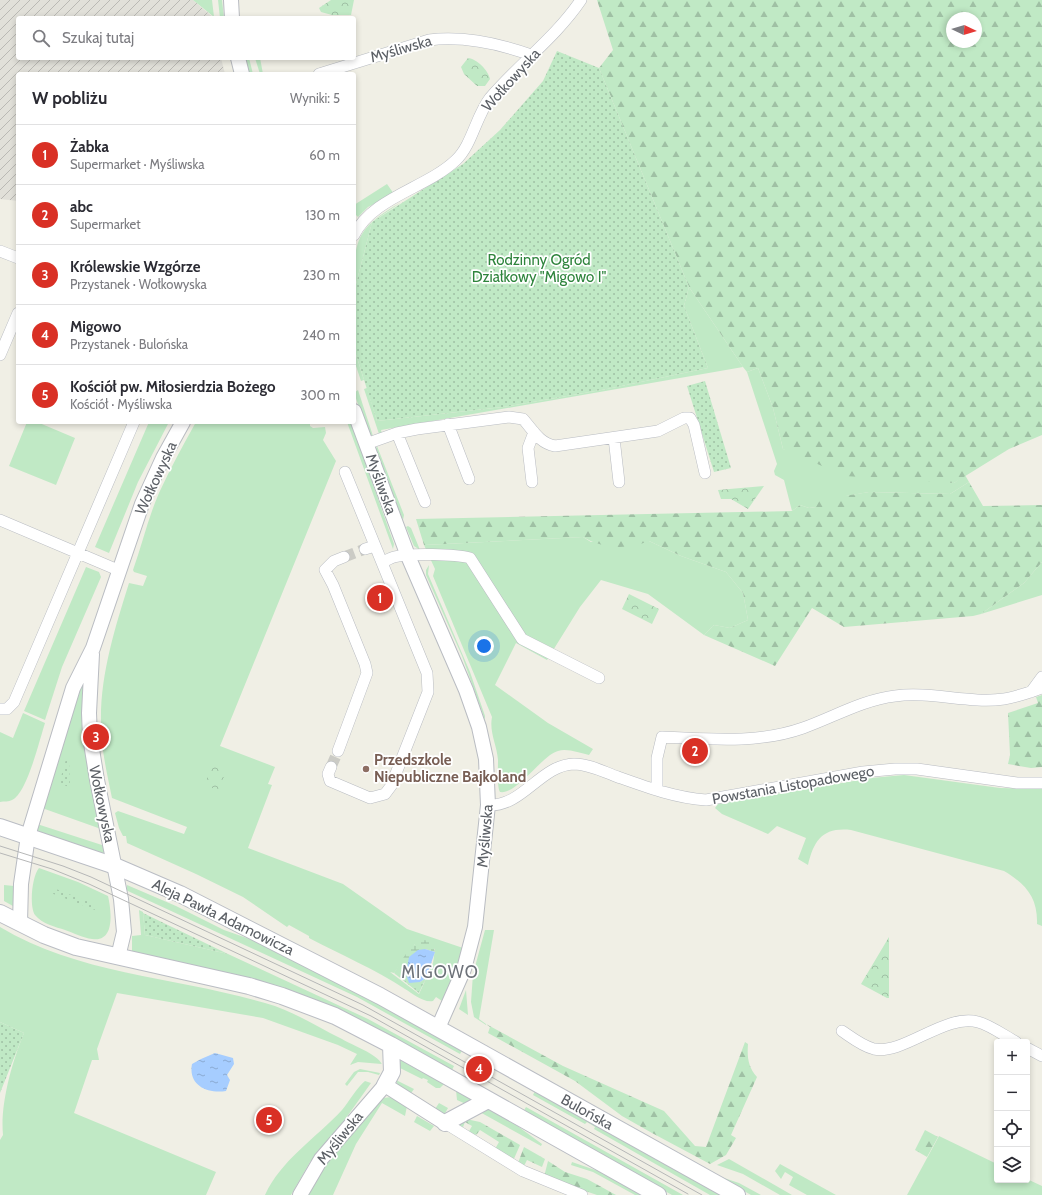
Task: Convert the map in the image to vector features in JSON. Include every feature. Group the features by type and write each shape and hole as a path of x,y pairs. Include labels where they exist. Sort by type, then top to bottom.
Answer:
{"main road":[{"name":"Aleja Pawła Adamowicza","path":"0,827 115,866 180,894 380,996 438,1028"},
{"path":"0,913 44,935 76,947 249,986 282,996 335,1016 391,1045 658,1195"},
{"name":"Bulońska","path":"438,1028 737,1195"},
{"path":"384,1085 392,1072 391,1045"},
{"path":"445,1123 488,1100"}],"street":[{"path":"230,0 232,16"},
{"name":"Wołkowyska","path":"356,231 362,221 379,207 456,160 489,99 546,41 581,0"},
{"name":"Myśliwska","path":"325,72 429,40 448,37 519,51 531,55"},
{"path":"238,60 242,72"},
{"path":"0,251 16,257"},
{"path":"0,355 16,318"},
{"name":"Myśliwska","path":"356,416 408,556 473,710 486,759 488,805 478,903 469,952 455,991 438,1028"},
{"path":"366,444 397,433 448,424 517,417 523,419 539,439 548,445 555,446 658,431 684,418 690,418 694,425 705,473"},
{"path":"0,709 8,709 14,702 133,424"},
{"name":"Wołkowyska","path":"20,923 21,884 28,836 73,688 93,648 118,570 142,504 163,458 182,424"},
{"path":"448,424 469,479"},
{"path":"532,482 528,448 534,432"},
{"path":"397,433 425,502"},
{"path":"614,438 619,482"},
{"name":"Myśliwska","path":"331,767 328,774 330,782 370,798 385,794 390,786 428,692 427,673 382,562 370,547 345,472"},
{"path":"0,520 118,570"},
{"path":"382,562 394,557 408,556 462,556 470,558 522,639 599,678"},
{"path":"338,751 367,673 365,664 336,592 324,570 334,561 344,558"},
{"name":"Wołkowyska","path":"93,648 89,713 90,737 96,780 115,866 124,921 124,932 118,957"},
{"path":"1031,692 1042,677"},
{"path":"656,790 657,758 662,737 761,738 804,728 846,709 892,696 910,694 991,700 1005,699 1042,688"},
{"name":"Powstania Listopadowego","path":"488,805 507,803 554,771 573,764 590,767 656,790 706,800 863,772 904,768 1017,783 1042,783"},
{"path":"842,1031 868,1047 884,1049 897,1046 936,1029 959,1022 978,1022 1010,1039"},
{"path":"1030,1050 1042,1056"},
{"path":"384,1085 523,1171 582,1195"},
{"name":"Myśliwska","path":"300,1195 321,1159 384,1085"}],"shaded area":[{"path":"0,0 193,0 212,16 16,16 16,60 222,60 224,72 16,72 16,201 0,199"}],"green space":[{"path":"193,0 212,0 213,16"},
{"path":"218,0 222,0 224,16 220,16"},
{"path":"331,0 354,0 351,15 332,15 321,12 319,8"},
{"path":"597,0 1042,0 1042,435 1009,449 954,483 845,476 783,449 773,408 758,368 747,372 689,287 599,68 613,50"},
{"name":"Rodzinny Ogród Działkowy \"Migowo I\"","path":"557,51 599,68 689,287 684,306 708,368 607,389 503,407 377,421 356,354 356,284 372,222 463,164 500,130 543,81"},
{"path":"468,58 475,60 487,72 490,79 485,86 477,86 464,74 461,67"},
{"path":"245,60 250,60 252,72 248,72"},
{"path":"256,60 260,60 263,72 259,72"},
{"path":"387,184 394,194 368,207 358,217 356,215 356,204"},
{"path":"400,203 373,221 385,212"},
{"path":"372,222 356,284 356,249 365,229"},
{"path":"689,287 743,367 381,430 382,433 379,434 364,389 367,388 377,421 503,407 607,389 708,368 684,306"},
{"path":"356,354 364,380 361,381 356,366"},
{"path":"758,368 773,408 783,449 954,483 965,475 969,482 950,494 869,492 846,496 816,507 809,508 800,505 792,511 784,480 775,475 774,471 777,464 747,372"},
{"path":"705,381 731,468 714,472 687,386"},
{"path":"358,390 373,436 369,434 356,398 356,392"},
{"path":"26,424 42,424 75,438 56,485 9,466"},
{"path":"148,424 168,424 138,482 109,553 95,547"},
{"path":"195,424 310,424 313,428 325,427 326,433 323,440 336,461 220,746 275,767 268,784 272,785 248,848 343,884 407,929 463,948 454,975 442,1001 436,997 433,1001 425,1001 382,975 309,938 309,936 289,925 287,927 243,897 127,843 126,836 123,836 115,813 118,811 184,834 187,827 112,798 106,770 101,733 101,705 109,652 129,583 143,586 147,576 134,572 133,570 159,493","holes":["415,944 435,949 433,963 419,994 390,972 394,973"]},
{"path":"348,424 352,424 394,544 393,549"},
{"path":"377,446 404,515 403,520 375,451"},
{"path":"969,482 983,506 1042,505 1042,562 1024,583 981,614 973,616 844,627 812,608 775,666 704,635 714,625 730,628 748,620 743,593 726,572 681,556 649,541 624,547 607,546 583,537 424,545 416,519 792,511 800,505 809,508 816,507 820,500 869,492 950,494"},
{"path":"764,486 748,509 731,499 721,499 718,490"},
{"path":"408,526 411,528 420,550 414,546 406,527"},
{"path":"583,537 591,542 649,541 681,556 726,572 743,593 748,620 730,628 714,625 704,635 648,594 601,580 580,607 547,660 516,643 495,685 548,723 593,749 589,755 569,750 558,751 552,754 514,787 507,791 500,792 498,782 498,760 492,733 492,717 433,576 435,569 424,545"},
{"path":"1042,562 1042,595 981,614 1024,583"},
{"path":"429,565 428,574 470,672 485,720 462,656 426,575 426,570"},
{"path":"86,567 99,572 101,577 62,667 45,720 24,711"},
{"path":"629,594 659,609 652,624 622,609"},
{"path":"82,686 84,687 101,829 42,808 78,690"},
{"path":"1042,695 1042,767 1031,768 1008,764 1010,755 1008,713 1038,703 1036,697"},
{"path":"23,713 45,723 28,777 23,788 18,796 12,800 0,802 0,732 13,738"},
{"path":"66,759 69,760 70,787 59,784"},
{"path":"213,764 227,770 218,790 204,785"},
{"path":"904,775 1000,788 1042,789 1042,926 1037,924 1037,915 1033,899 1029,893 1019,881 1004,871 851,830 833,831 821,837 813,849 808,865 798,859 806,838 777,826 768,834 722,814 715,808 718,804 871,778"},
{"path":"37,824 105,846 105,854 35,832"},
{"path":"39,868 78,882 108,896 111,916 108,931 105,936 100,939 85,938 49,925 41,921 35,915 32,905 32,891 35,877"},
{"path":"4,885 14,886 13,906 4,901"},
{"path":"127,885 176,906 224,930 258,942 375,1001 463,1049 460,1054 357,997 126,890"},
{"path":"51,887 94,904 95,910 51,893"},
{"path":"139,910 143,912 145,935 228,954 368,1019 454,1066 451,1072 361,1021 132,954 132,936 141,935"},
{"path":"143,913 228,954 145,935"},
{"path":"0,927 31,943 96,965 232,994 276,1006 295,1014 364,1050 379,1060 382,1064 358,1062 350,1065 357,1054 338,1045 263,1018 117,993 97,1049 99,1060 92,1060 74,1113 216,1172 206,1195 0,1195 0,1140 3,1135 3,1110 11,1070 24,1033 0,1022"},
{"path":"485,930 494,930 479,1019 486,1025 474,1017 471,1002 473,974"},
{"path":"889,937 889,998 887,998 861,984"},
{"path":"423,940 432,941 435,952 425,949 420,982 426,978 419,993 394,973 410,949 418,942"},
{"path":"466,990 468,1015 459,1009"},
{"path":"0,1022 24,1033 0,1093"},
{"path":"486,1024 563,1066 664,1111 695,1146 706,1147 745,1042 748,1044 748,1058 750,1066 757,1077 731,1135 736,1138 726,1155 710,1164 622,1116 575,1081 488,1033 490,1027"},
{"path":"399,1059 444,1084 440,1088 436,1088 427,1082 428,1080 422,1079 400,1068"},
{"path":"360,1069 380,1073 379,1075 368,1072 358,1072 347,1086 345,1084 354,1072"},
{"path":"396,1080 414,1089 409,1096 398,1086"},
{"path":"365,1081 371,1083 346,1118 310,1162 291,1195 265,1195 280,1171 342,1110"},
{"path":"456,1090 475,1100 468,1105 457,1100"},
{"path":"535,1091 722,1195 710,1195 594,1129 595,1127 587,1122 585,1124 533,1095"},
{"path":"392,1097 407,1106 405,1116 382,1103 356,1144 333,1195 306,1195 330,1157 383,1098"},
{"path":"439,1103 448,1108 444,1115 433,1112"},
{"path":"526,1107 683,1195 672,1195 523,1112"},
{"path":"488,1109 508,1119 542,1144 541,1146 478,1111"},
{"path":"417,1116 434,1126 430,1131 414,1122"},
{"path":"466,1119 480,1122 520,1145 513,1161 495,1149 499,1142 480,1130 473,1136 468,1133 472,1126 465,1122 463,1127 459,1126 458,1123"},
{"path":"925,1130 938,1137 927,1157 915,1150"},
{"path":"939,1136 994,1163 994,1183 1030,1183 1030,1180 1042,1186 1042,1195 907,1195"},
{"path":"524,1147 545,1159 542,1167 527,1160 523,1168 518,1163"},
{"path":"729,1159 792,1195 780,1195 743,1174 717,1165"},
{"path":"548,1161 565,1172 587,1179 616,1195 597,1195 544,1177"},
{"path":"572,1162 604,1173 641,1195 635,1195 593,1172 571,1165"},
{"path":"780,1164 836,1195 807,1195 789,1185 793,1177 785,1172 781,1179 775,1171"},
{"path":"718,1176 739,1183 761,1195 751,1195"}],"water":[{"path":"425,949 435,952 426,978 420,982 409,983 406,974 409,957 418,950"},
{"path":"215,1053 233,1058 234,1064 227,1075 230,1080 226,1091 219,1092 206,1089 196,1083 193,1078 192,1064"}],"tunnel":[{"path":"344,557 365,549"},
{"path":"331,767 338,751"}],"tram line":[{"path":"0,846 63,866 91,877 363,1005 702,1195"},
{"path":"0,853 52,869 89,884 371,1016 688,1194"}],"place":[{"name":"Żabka","path":"380,598"},
{"name":"Królewskie Wzgórze","path":"96,737"},
{"name":"abc","path":"695,751"},
{"name":"Przedszkole Niepubliczne Bajkoland","path":"366,769"},
{"name":"Migowo","path":"479,1069"},
{"name":"Kościół pw. Miłosierdzia Bożego","path":"269,1120"}],"district":[{"name":"MIGOWO","path":"440,972"}]}
